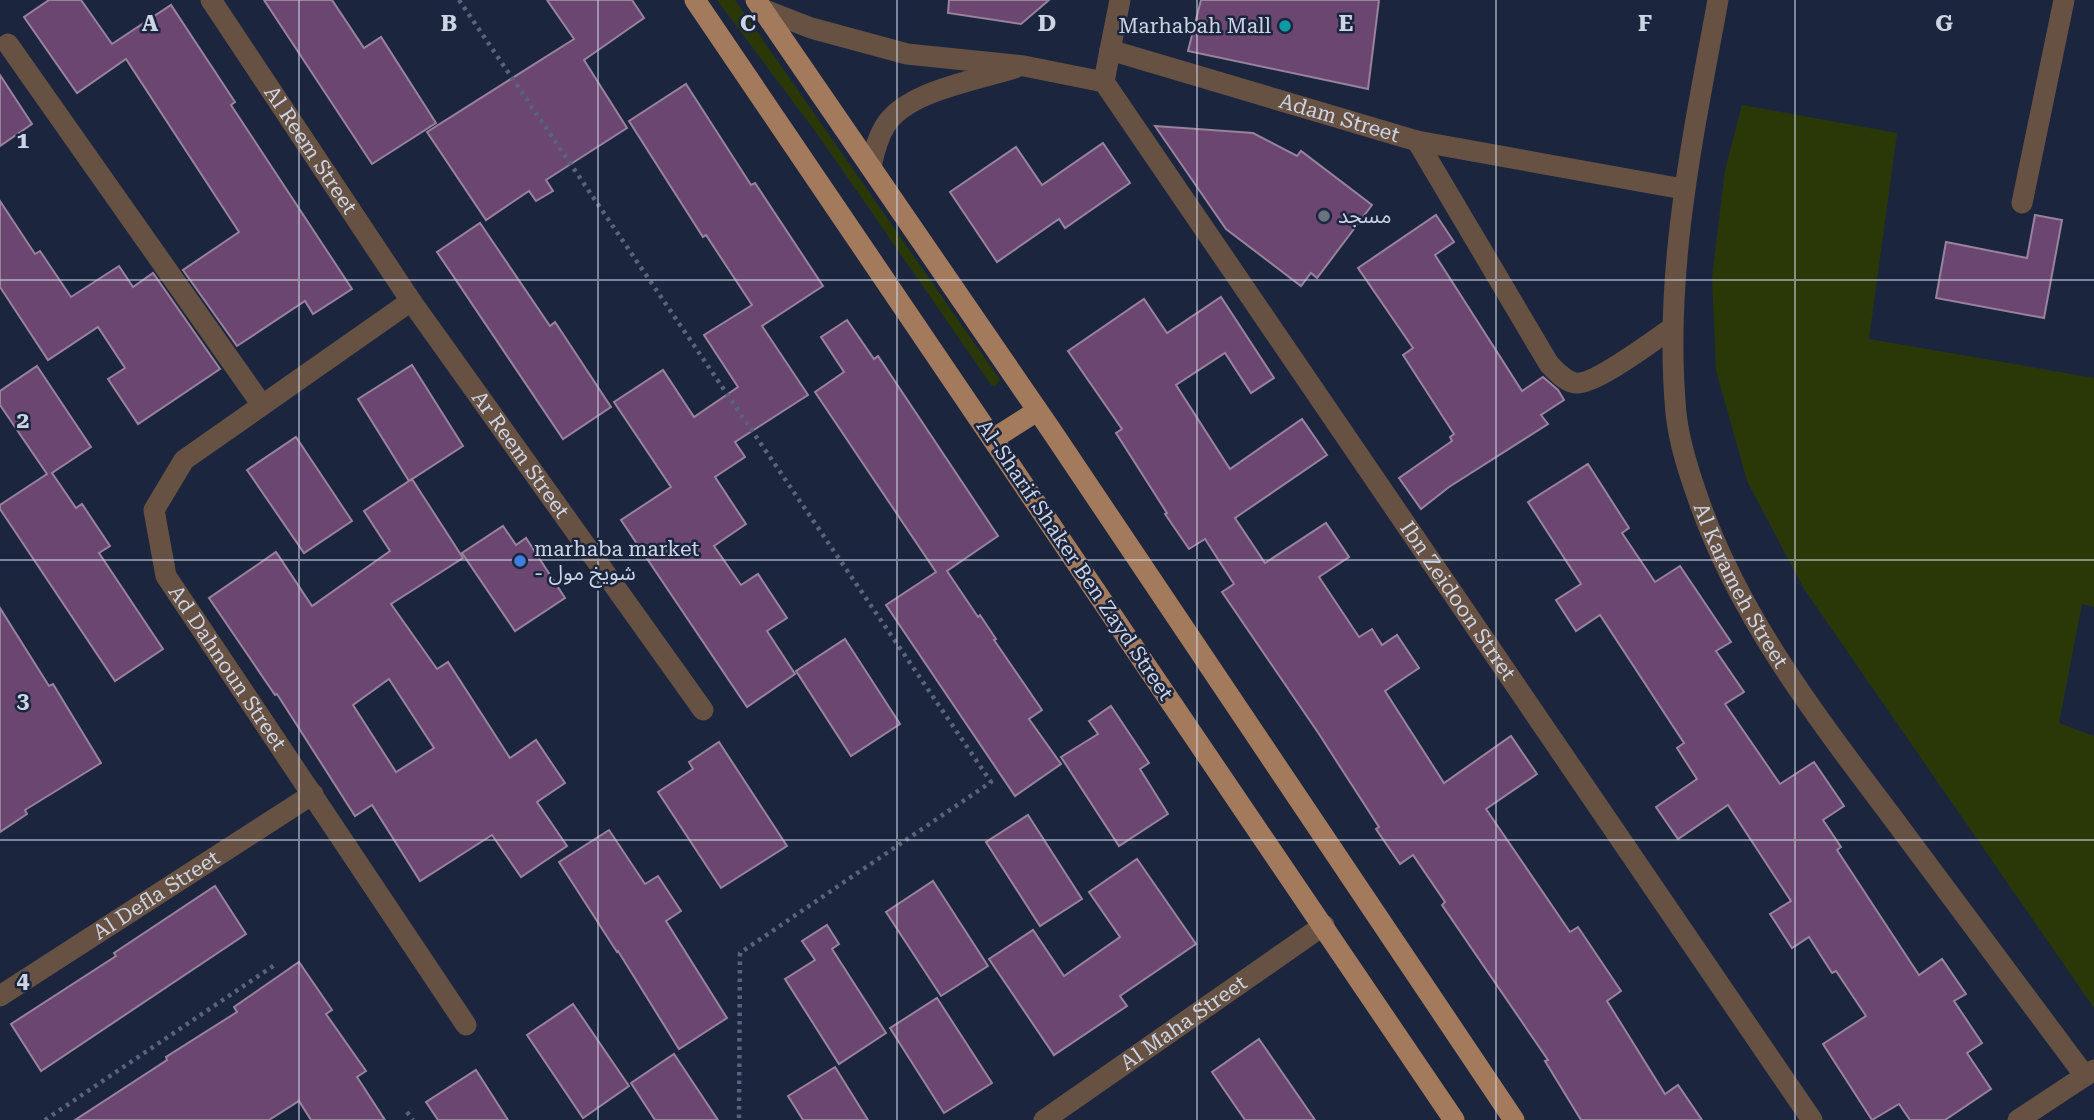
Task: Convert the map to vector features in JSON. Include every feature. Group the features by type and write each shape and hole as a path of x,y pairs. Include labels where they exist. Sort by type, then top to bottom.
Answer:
{"main road":[{"name":"Al-Sharif Shaker Ben Zayd Street","path":"695,0 1454,1120"},
{"path":"759,5 1037,411 1514,1120"},
{"path":"993,439 1037,411"}],"street":[{"name":"Al Reem Street","path":"211,0 411,301"},
{"path":"759,5 811,28 907,54 1024,66 1104,82 1120,0"},
{"name":"Al Karameh Street","path":"1718,0 1683,189 1672,328 1676,416 1689,473 1714,543 1751,615 1811,709 2090,1073"},
{"path":"2022,203 2064,0"},
{"path":"8,44 262,405"},
{"name":"Adam Street","path":"1110,50 1417,141 1683,189"},
{"path":"871,167 875,146 885,125 897,112 916,99 1024,66"},
{"name":"Ibn Zeidoon Strret","path":"1104,82 1812,1120"},
{"path":"1417,141 1549,364 1565,379 1576,383 1588,382 1672,328"},
{"name":"Ad Dahnoun Street","path":"411,301 184,460 154,510 166,576 466,1025"},
{"name":"Ar Reem Street","path":"411,301 703,710"},
{"name":"Al Defla Street","path":"0,996 313,794"},
{"name":"Al Maha Street","path":"1053,1118 1324,925"},
{"path":"2018,1120 2090,1073"}],"path":[{"path":"459,0 991,782 740,953 739,1120"},
{"path":"44,1120 276,964"},
{"path":"407,1112 412,1120"}],"green space":[{"path":"717,0 735,0 1000,380 995,386 992,386 818,135"},
{"path":"1742,105 1897,133 1869,339 2094,378 2094,607 2082,604 2059,723 2094,736 2094,1008 1804,589 1747,481 1716,370 1712,277 1725,170"}],"building":[{"path":"49,0 81,0 112,44 171,5 235,102 231,105 352,289 313,314 305,301 237,346 183,270 239,232 126,59 77,93 24,17"},
{"path":"264,0 332,0 364,48 381,37 436,123 372,164"},
{"path":"547,0 632,0 644,18 584,60 627,128 546,180 553,191 536,201 529,191 486,220 427,132 574,39"},
{"path":"949,0 1049,0 1021,24 948,13"},
{"name":"Marhabah Mall","path":"1201,0 1379,0 1368,89 1188,51"},
{"path":"0,75 32,124 0,146"},
{"path":"686,84 751,185 755,183 823,286 762,326 808,395 735,442 745,457 715,477 746,524 714,546 741,585 758,574 787,618 767,631 795,674 747,707 621,520 671,487 614,402 663,370 694,417 738,387 704,335 752,305 706,235 703,237 629,121"},
{"path":"1155,126 1253,133 1297,156 1301,151 1372,205 1317,278 1311,273 1301,286 1226,229"},
{"path":"1103,143 1130,183 1065,228 1059,219 997,262 950,192 1016,147 1042,185"},
{"path":"0,201 35,254 40,251 71,297 119,266 133,287 153,273 220,369 138,424 108,379 125,368 98,327 48,360 0,287"},
{"path":"1436,215 1454,242 1435,255 1522,391 1543,377 1558,390 1564,400 1541,415 1548,424 1449,487 1421,509 1399,478 1452,441 1450,437 1454,434 1403,355 1413,348 1358,268"},
{"path":"2035,215 2062,220 2044,318 1936,298 1946,242 2027,258"},
{"path":"480,223 550,326 555,322 611,407 563,439 437,252"},
{"path":"1221,297 1274,378 1251,393 1225,353 1176,385 1230,469 1302,419 1327,455 1235,518 1265,563 1326,523 1349,557 1319,577 1359,637 1372,629 1382,645 1397,635 1419,668 1385,691 1444,783 1511,736 1537,774 1486,809 1570,932 1578,927 1621,991 1607,1001 1665,1094 1678,1085 1702,1120 1581,1120 1545,1061 1548,1060 1442,905 1445,902 1413,855 1400,864 1319,734 1222,592 1234,584 1205,539 1189,549 1165,514 1167,513 1116,433 1122,429 1068,351 1144,299 1167,333"},
{"path":"847,320 874,359 878,356 998,536 947,571 978,617 980,615 1042,710 1029,719 1061,764 1015,796 886,605 936,572 815,392 844,372 821,337"},
{"path":"412,365 463,446 409,481 358,399"},
{"path":"37,366 91,447 52,473 76,508 82,504 110,546 99,553 163,649 115,681 0,509 0,505 47,474 0,405 0,391"},
{"path":"296,437 352,521 304,553 247,470"},
{"path":"1588,464 1629,528 1622,533 1655,582 1680,566 1731,642 1716,651 1744,692 1725,704 1780,784 1814,762 1844,806 1823,820 1841,847 1837,850 1892,934 1919,975 1942,959 1966,994 1954,1001 1982,1043 1967,1053 1991,1089 1945,1120 1910,1120 1899,1104 1872,1120 1823,1044 1866,1016 1836,971 1832,973 1809,937 1792,948 1770,914 1791,901 1728,805 1678,839 1656,807 1697,779 1677,748 1684,743 1600,615 1576,631 1556,600 1581,584 1528,502"},
{"path":"412,479 463,558 391,604 437,669 448,662 510,758 536,740 565,783 537,802 567,846 521,877 492,835 420,881 372,805 355,816 277,694 275,695 209,598 276,552 312,606 390,551 364,511","holes":["389,679 434,748 396,772 353,705"]},
{"path":"503,526 516,545 526,538 565,598 515,631 462,553"},
{"path":"0,608 49,686 53,684 101,763 25,810 27,814 0,832"},
{"path":"845,639 900,724 851,756 796,671"},
{"path":"1111,706 1149,763 1140,769 1168,814 1119,846 1061,757 1098,734 1089,721"},
{"path":"719,742 787,846 721,888 658,792 693,769 689,762"},
{"path":"1028,815 1082,899 1040,926 986,842"},
{"path":"609,830 645,884 658,876 681,911 666,921 727,1018 679,1049 559,862"},
{"path":"1137,859 1196,944 1120,996 1127,1006 1054,1055 989,959 1033,930 1064,976 1120,937 1089,892"},
{"path":"933,881 988,966 941,996 886,912"},
{"path":"215,886 246,934 41,1071 11,1024 116,956 114,953"},
{"path":"827,925 839,944 832,949 886,1033 839,1064 785,979 815,960 802,941"},
{"path":"299,962 332,1010 326,1014 366,1071 357,1077 385,1120 311,1120 299,1101 269,1120 75,1120 237,1012 234,1007"},
{"path":"937,998 992,1083 944,1113 890,1028"},
{"path":"573,1004 629,1086 583,1118 527,1035"},
{"path":"1259,1039 1315,1120 1245,1120 1212,1072"},
{"path":"674,1054 718,1120 655,1120 631,1083"},
{"path":"835,1067 868,1120 803,1120 788,1096"},
{"path":"476,1070 508,1120 438,1120 426,1102"}],"place":[{"name":"Marhabah Mall","path":"1285,26"},
{"name":"مسجد","path":"1324,216"},
{"name":"marhaba market - شويخ مول","path":"520,561"}]}
